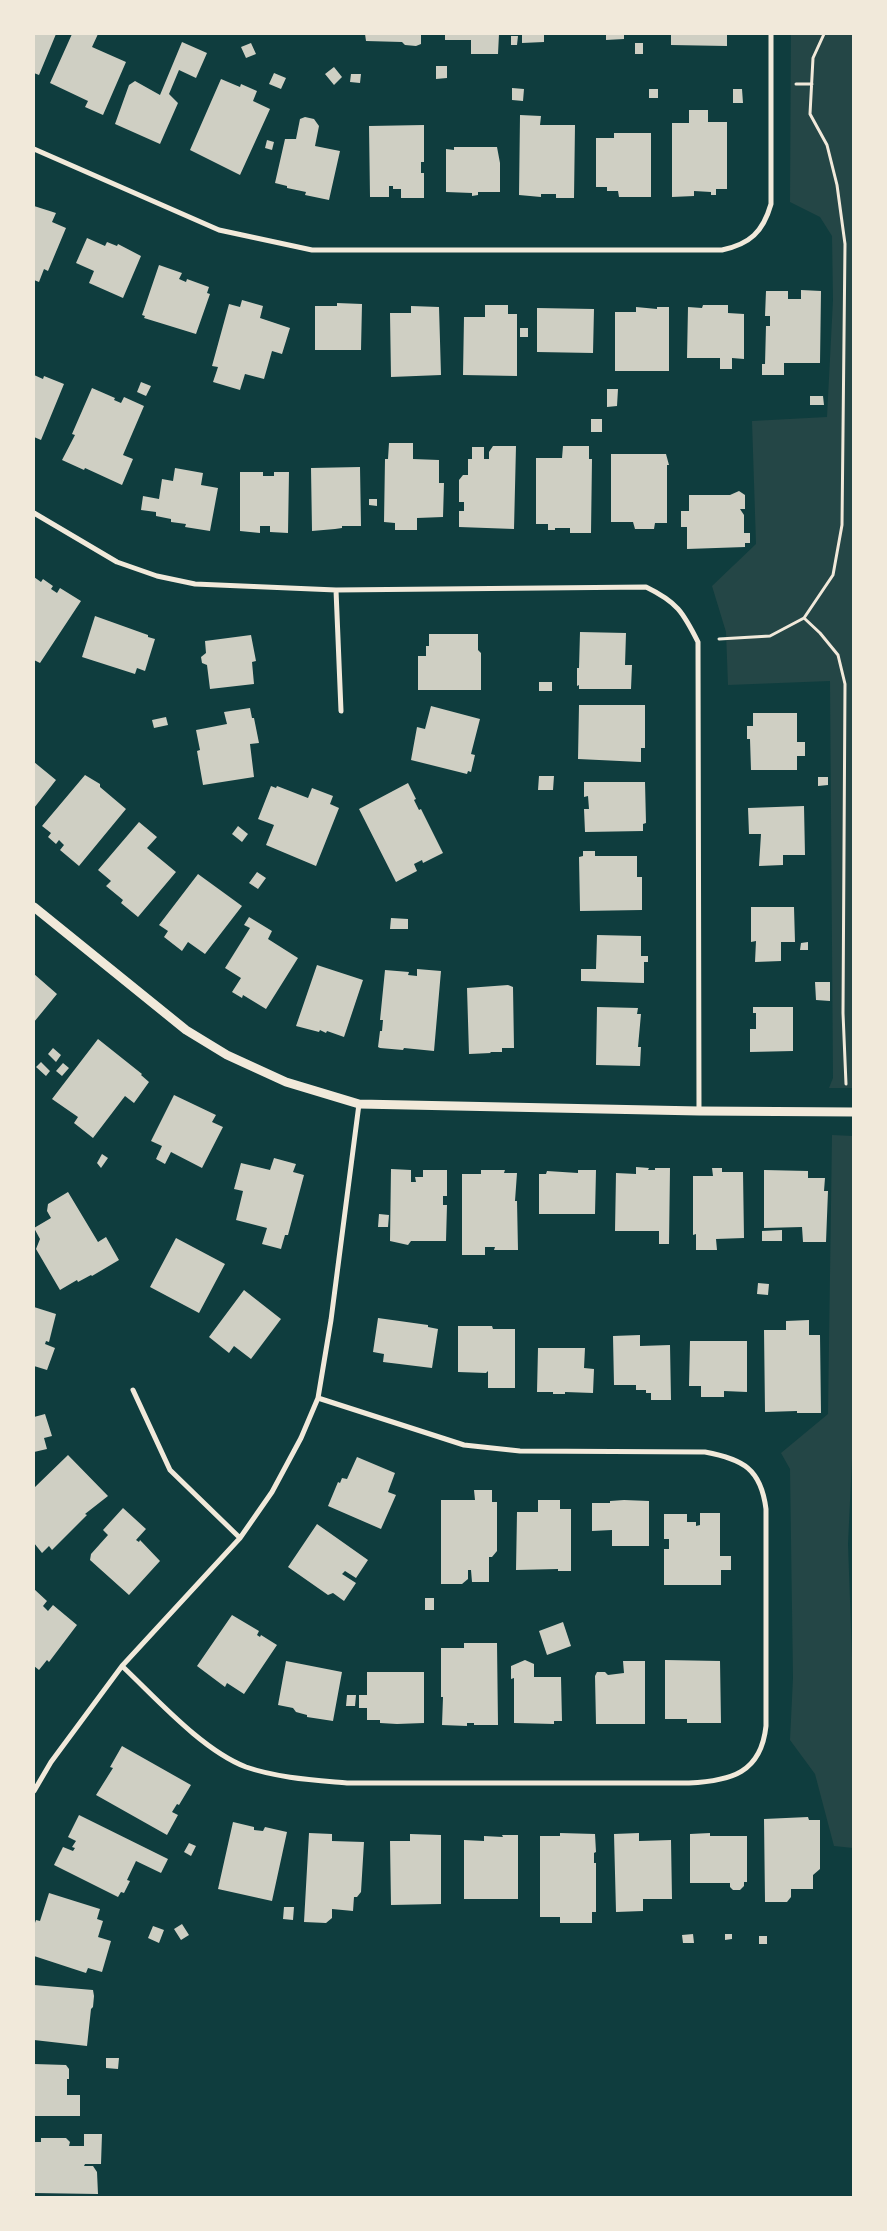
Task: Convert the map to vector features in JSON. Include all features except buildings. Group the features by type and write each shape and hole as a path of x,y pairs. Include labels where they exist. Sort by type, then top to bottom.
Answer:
{"street":[{"path":"34,149 219,230 312,250 722,250 738,247 756,234 766,220 772,204 770,34"},
{"path":"34,513 117,562 158,576 195,584 336,590 646,587 667,597 685,616 698,642 699,1111"},
{"path":"336,590 341,711"},
{"path":"34,907 186,1030 227,1056 286,1082 359,1104 853,1112"},
{"path":"34,1791 51,1762 122,1666 240,1538 272,1492 301,1438 318,1398 331,1320 359,1104"},
{"path":"132,1390 170,1470 240,1538"},
{"path":"122,1666 199,1738 228,1758 247,1767 306,1780 348,1783 708,1782 737,1774 748,1767 757,1756 764,1744 766,1726 766,1509 763,1492 757,1477 744,1464 726,1456 705,1452 520,1451 464,1445 318,1398"}],"path":[{"path":"719,639 770,636 804,618 833,575 842,525 845,244 838,184 827,145 810,114 813,58 824,34"},
{"path":"796,84 812,84"},
{"path":"804,618 820,633 838,655 845,684 843,1013 846,1084"}],"shaded area":[{"path":"791,34 853,34 853,1088 829,1088 833,1078 830,681 728,685 726,632 712,586 756,544 752,421 827,417 833,300 832,236 820,217 790,202"},
{"path":"832,1135 853,1136 853,1437 848,1544 853,1686 853,1848 834,1846 815,1774 790,1740 793,1678 790,1469 781,1453 828,1414"}]}
